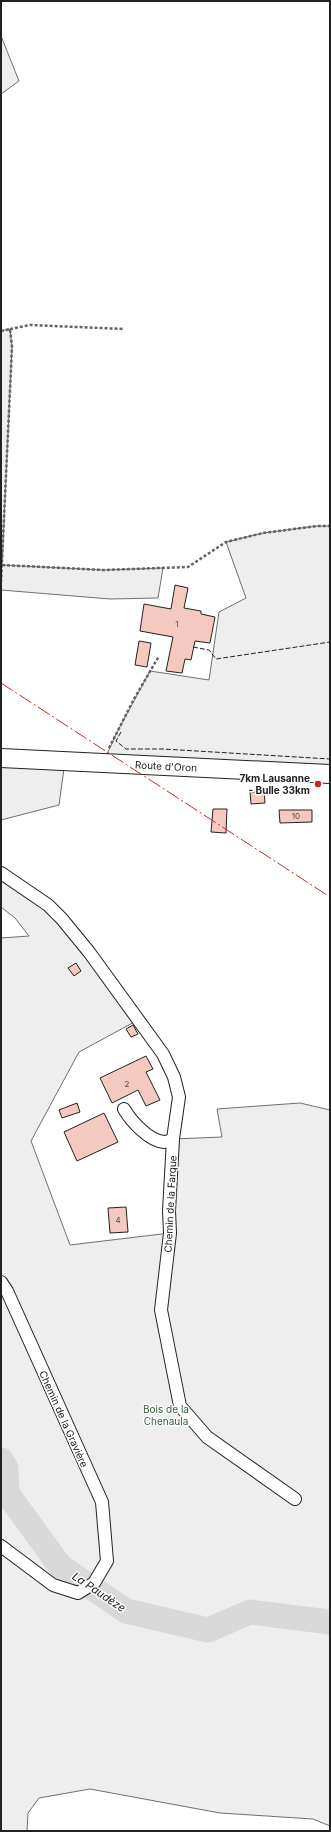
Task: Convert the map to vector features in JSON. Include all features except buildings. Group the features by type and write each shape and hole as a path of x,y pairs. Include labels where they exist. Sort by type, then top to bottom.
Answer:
{"main road":[{"name":"Route d'Oron","path":"1,758 330,774"}],"street":[{"name":"Chemin de la Farque","path":"1,873 48,905 62,919 89,952 163,1054 174,1076 179,1096 173,1139 169,1211 170,1233 162,1310 180,1406 207,1437 295,1499"},
{"name":"Chemin de la Farque","path":"124,1109 132,1121 152,1138 164,1142 173,1139"},
{"name":"Chemin de la Gravière","path":"1,1282 7,1291 102,1502 107,1561 94,1583 78,1593 53,1585 1,1546"}],"path":[{"path":"1,331 30,325 124,329"},
{"path":"1,582 12,347 10,329"},
{"path":"2,565 104,570 188,567 226,542 262,533 317,526 330,526"},
{"path":"103,763 130,706 159,656"}],"green space":[{"path":"1,36 19,81 1,94"},
{"path":"10,329 12,347 2,565 104,570 163,568 158,598 110,599 1,590 1,331"},
{"path":"317,526 330,526 330,774 103,763 116,734 150,671 209,680 219,612 246,598 226,542 263,533"},
{"path":"1,758 65,761 59,805 1,820"},
{"name":"Bois de la Chenaula","path":"1,873 48,905 138,1020 79,1052 31,1141 70,1245 170,1233 173,1139 222,1137 217,1109 300,1103 330,1110 330,1826 313,1819 220,1813 90,1789 39,1798 28,1813 27,1831 1,1831 1,938 29,936 15,918 1,907"}],"waterway":[{"name":"La Paudèze","path":"1,1460 6,1468 7,1493 60,1566 126,1611 208,1630 250,1612 330,1622"}],"fence":[{"path":"193,647 209,650 216,659 330,642"},
{"path":"121,732 116,741 126,749 163,749 330,759"}],"power":[{"path":"1,683 330,897"}],"place":[{"name":"7km Lausanne - Bulle 33km","path":"318,784"}]}
